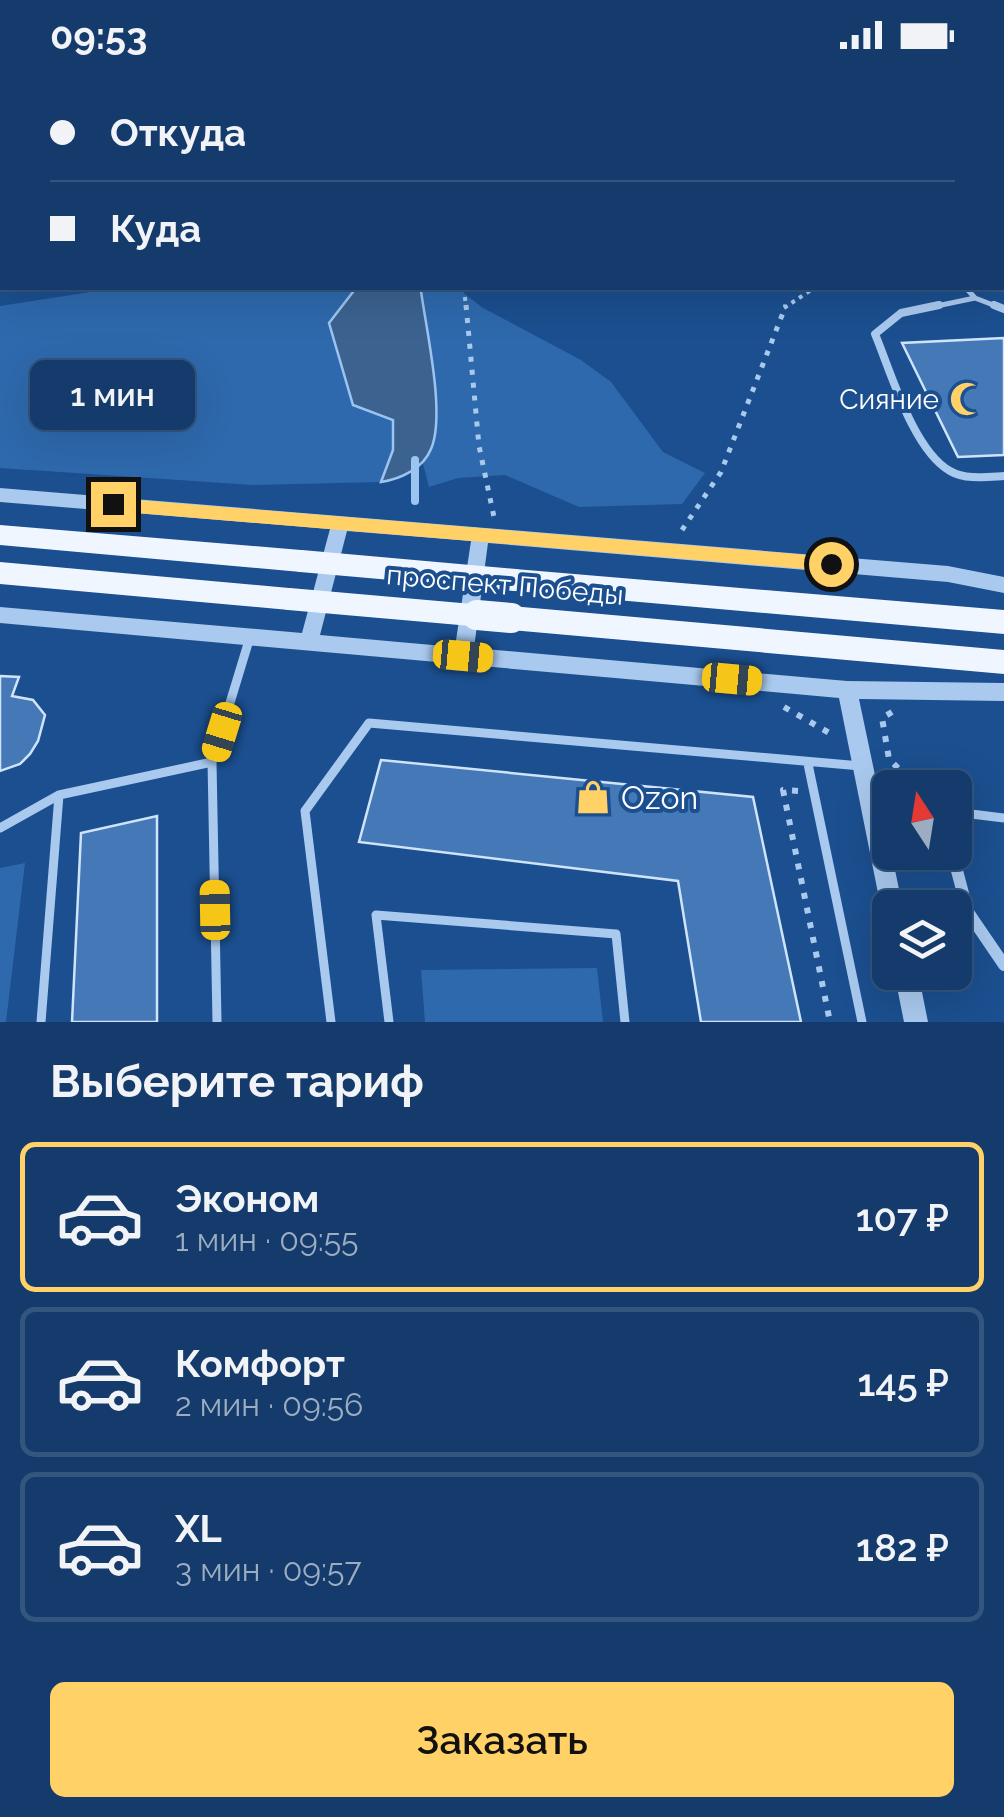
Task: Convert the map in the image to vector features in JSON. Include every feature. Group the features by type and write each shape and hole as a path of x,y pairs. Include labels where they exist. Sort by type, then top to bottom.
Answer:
{"main road":[{"name":"проспект Победы","path":"0,535 1004,622"},
{"name":"проспект Победы","path":"0,573 1004,662"}],"street":[{"path":"0,495 340,523 488,530 948,574 1004,585"},
{"path":"309,642 340,523"},
{"path":"463,656 488,530"},
{"path":"0,615 847,690 1004,692"},
{"path":"847,690 888,890"},
{"path":"957,870 968,912 1004,965"},
{"path":"910,990 916,1022"}],"lane":[{"path":"968,290 976,298 1004,309"},
{"path":"976,298 901,313 875,334 924,442 946,469 968,478 1004,476"},
{"path":"217,1022 212,762 250,636"},
{"path":"330,1022 306,812 369,723 863,766"},
{"path":"0,828 59,795 212,762"},
{"path":"808,764 862,1022"},
{"path":"40,1022 59,795"},
{"path":"972,814 1004,818"},
{"path":"389,1022 376,915 616,934 625,1022"}],"path":[{"path":"464,290 488,530"},
{"path":"675,541 721,472 785,306 811,290"},
{"path":"898,708 882,718 889,758 901,770"}],"shaded area":[{"path":"103,290 354,290 329,323 393,419 393,450 381,482 253,485 0,468 0,306"},
{"path":"354,290 421,291 434,372 435,434 431,449 410,472 381,482 393,450 393,420 353,405 329,323"},
{"path":"460,290 483,308 581,360 611,382 663,452 705,473 682,504 579,507 505,475 458,478 429,487 422,460 431,446 435,426 435,379 421,291"},
{"path":"25,863 6,1022 0,1022 0,868"},
{"path":"597,968 603,1022 425,1022 421,970"}],"building":[{"name":"Сияние","path":"1004,338 1004,455 958,457 902,343"},
{"path":"0,676 19,677 12,696 33,700 45,715 30,754 20,764 0,771"},
{"path":"381,760 753,797 801,1022 701,1022 678,881 359,842"},
{"path":"157,816 157,1022 72,1022 81,833"}],"waterway":[{"path":"415,460 415,501"}],"place":[{"name":"Сияние","path":"967,399"},
{"name":"Ozon","path":"593,797"}],"route":[{"path":"113,504 831,564"}]}
